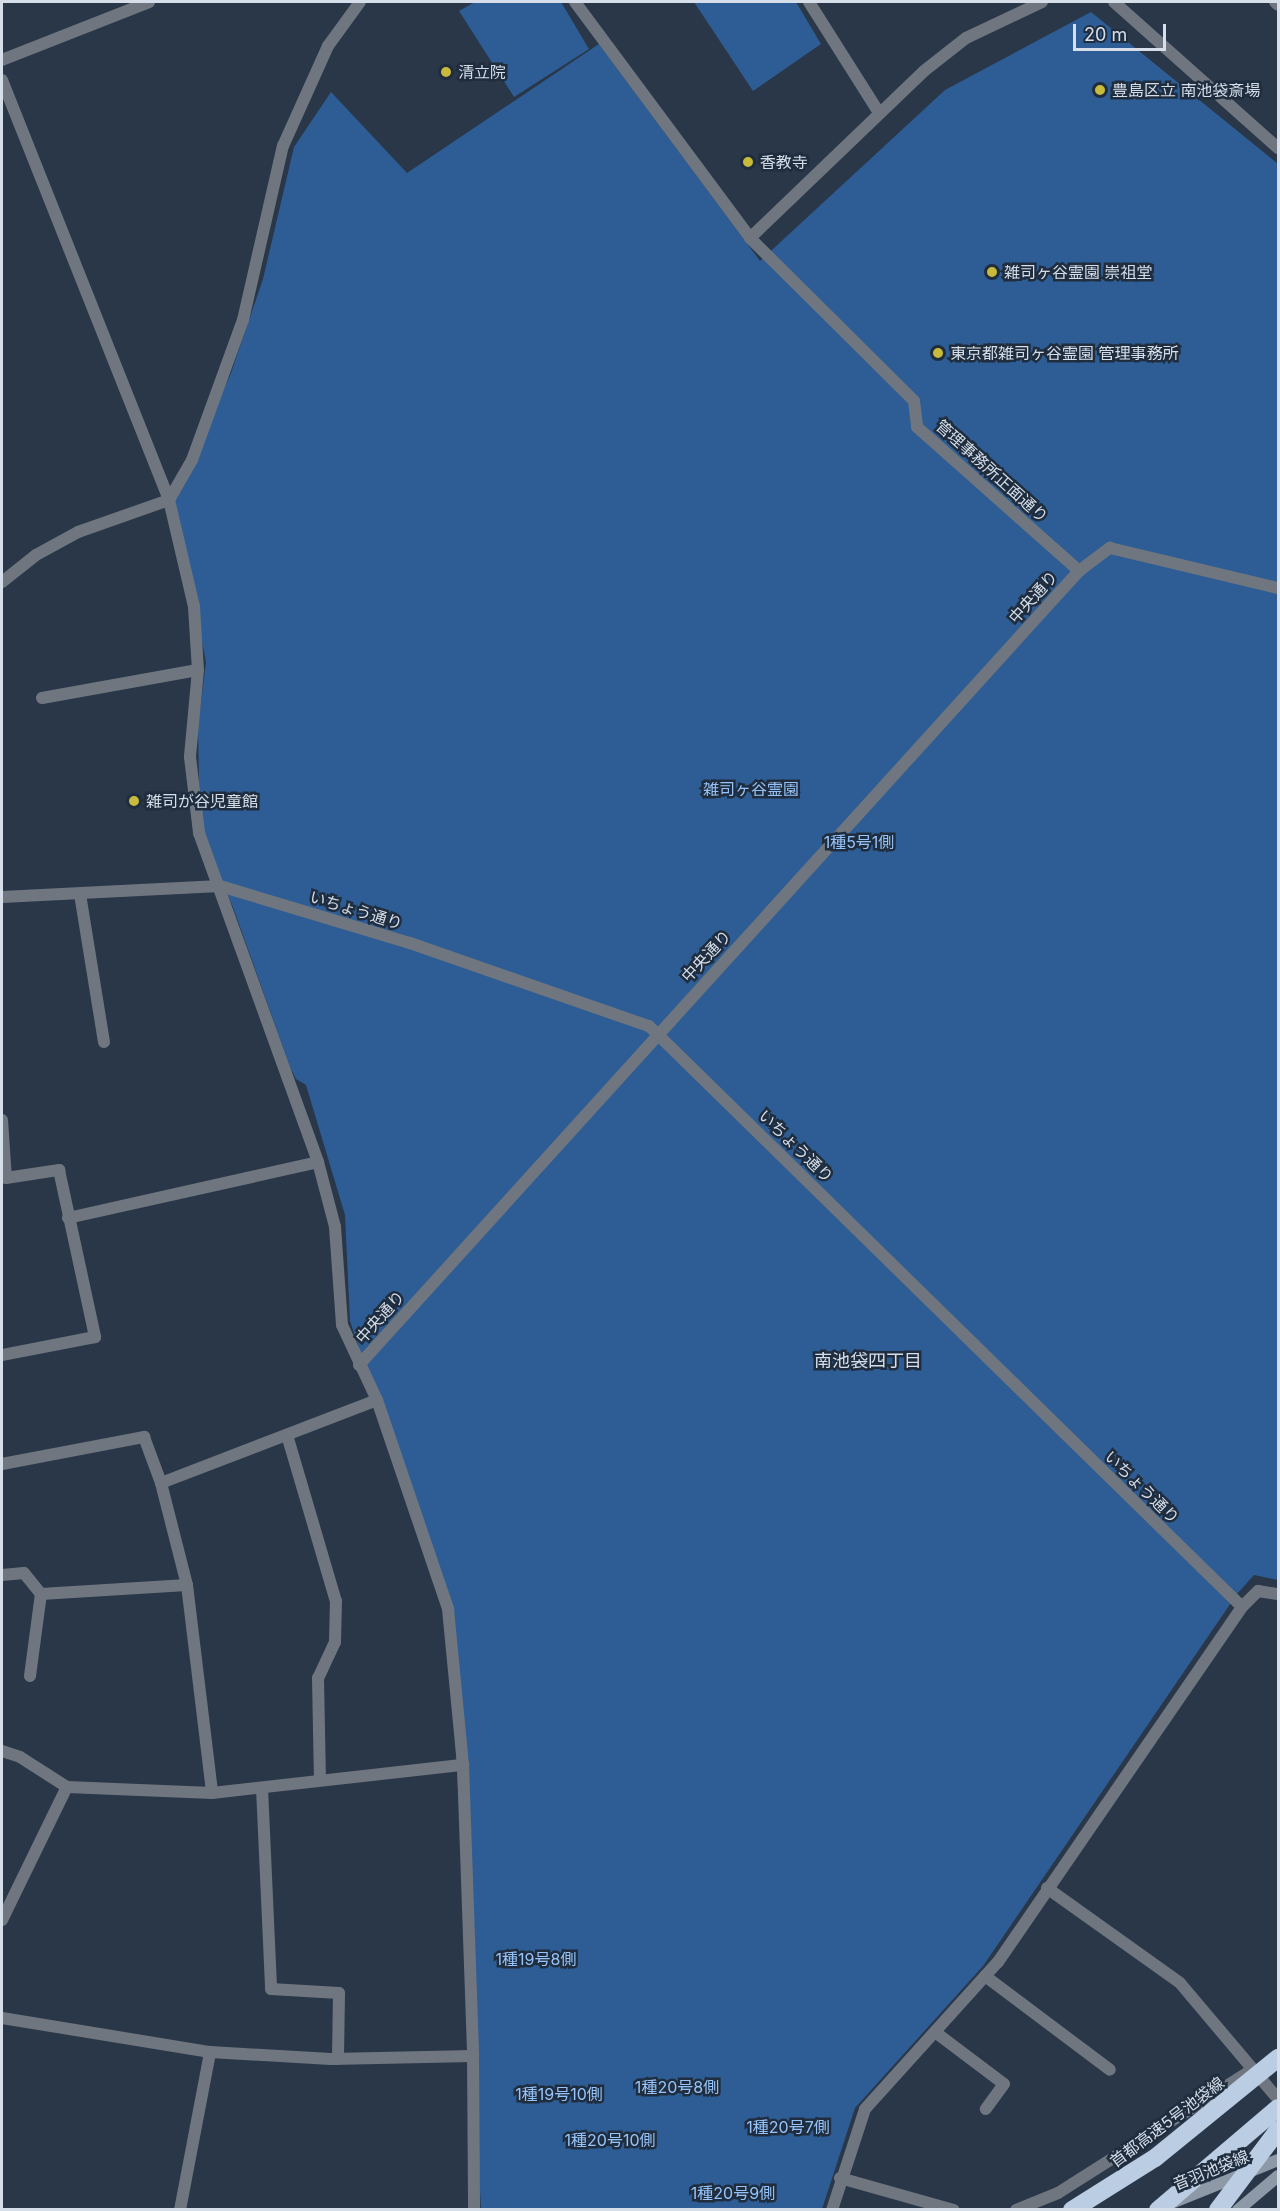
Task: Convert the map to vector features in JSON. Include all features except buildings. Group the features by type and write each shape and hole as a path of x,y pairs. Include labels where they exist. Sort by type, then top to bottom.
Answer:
{"highway":[{"name":"首都高速5号池袋線","path":"1072,2210 1155,2158 1278,2058"},
{"path":"1157,2210 1278,2108"},
{"path":"1218,2210 1278,2130"}],"main road":[{"name":"音羽池袋線","path":"1157,2210 1278,2160"},
{"path":"1238,2210 1278,2176"}],"street":[{"path":"2,60 148,2"},
{"path":"2,582 36,555 78,532 169,500 192,460 243,320 283,146 328,46 360,2"},
{"name":"管理事務所正面通り","path":"575,2 750,238 915,401 917,427 1079,571"},
{"path":"810,2 878,111"},
{"path":"750,238 878,111 966,38 1042,2"},
{"path":"1114,2 1278,148"},
{"path":"2,81 169,500 194,607 198,670 190,747 191,782 199,833 318,1162 335,1227 342,1324 377,1400 448,1609 463,1765 473,2056 474,2210"},
{"path":"1079,571 1110,548 1278,588"},
{"name":"中央通り","path":"359,1365 1079,571"},
{"path":"42,698 198,670"},
{"name":"いちょう通り","path":"2,897 220,886 410,943 649,1026 1242,1608"},
{"path":"80,894 104,1042"},
{"path":"2,1120 6,1178 59,1170 95,1337 2,1355"},
{"path":"68,1218 318,1162"},
{"path":"161,1483 377,1400"},
{"path":"287,1435 337,1612 335,1642 318,1678 320,1779"},
{"path":"2,1464 144,1437 161,1483 188,1585 212,1793"},
{"path":"2,1575 24,1573 41,1594 30,1676"},
{"path":"41,1594 188,1585"},
{"path":"832,2210 840,2178 865,2109 985,1976 1242,1608 1258,1591 1278,1594"},
{"path":"2,1750 20,1757 67,1787 212,1793 320,1779 463,1765"},
{"path":"2,1920 67,1787"},
{"path":"262,1788 271,1989 339,1993 338,2059"},
{"path":"1047,1888 1180,1983 1278,2099"},
{"path":"985,1976 1110,2070"},
{"path":"2,2018 210,2052 338,2059 473,2056"},
{"path":"935,2032 1004,2084 986,2109"},
{"path":"1016,2210 1058,2193 1254,2068 1278,2048"},
{"path":"180,2210 210,2052"},
{"path":"840,2178 954,2210"}],"green space":[{"path":"475,2 561,2 589,49 514,97 459,11"},
{"path":"694,2 796,2 821,44 753,91"},
{"name":"雑司ヶ谷霊園","path":"1091,12 1278,164 1278,1580 1254,1575 1237,1594 983,1966 855,2108 822,2209 481,2209 448,1609 350,1321 345,1215 306,1085 296,1079 290,1067 233,907 200,833 198,727 206,662 174,500 231,373 263,279 294,147 331,92 407,173 599,44 760,261 945,90"}],"place":[{"name":"清立院","path":"446,72"},
{"name":"豊島区立 南池袋斎場","path":"1100,90"},
{"name":"香教寺","path":"748,162"},
{"name":"雑司ヶ谷霊園 崇祖堂","path":"992,272"},
{"name":"東京都雑司ヶ谷霊園 管理事務所","path":"938,353"},
{"name":"雑司が谷児童館","path":"134,801"}],"district":[{"name":"南池袋四丁目","path":"868,1361"}],"park label":[{"name":"1種5号1側","path":"859,842"},
{"name":"1種19号8側","path":"536,1959"},
{"name":"1種20号8側","path":"677,2087"},
{"name":"1種19号10側","path":"559,2094"},
{"name":"1種20号7側","path":"788,2127"},
{"name":"1種20号10側","path":"610,2140"},
{"name":"1種20号9側","path":"733,2193"}]}
